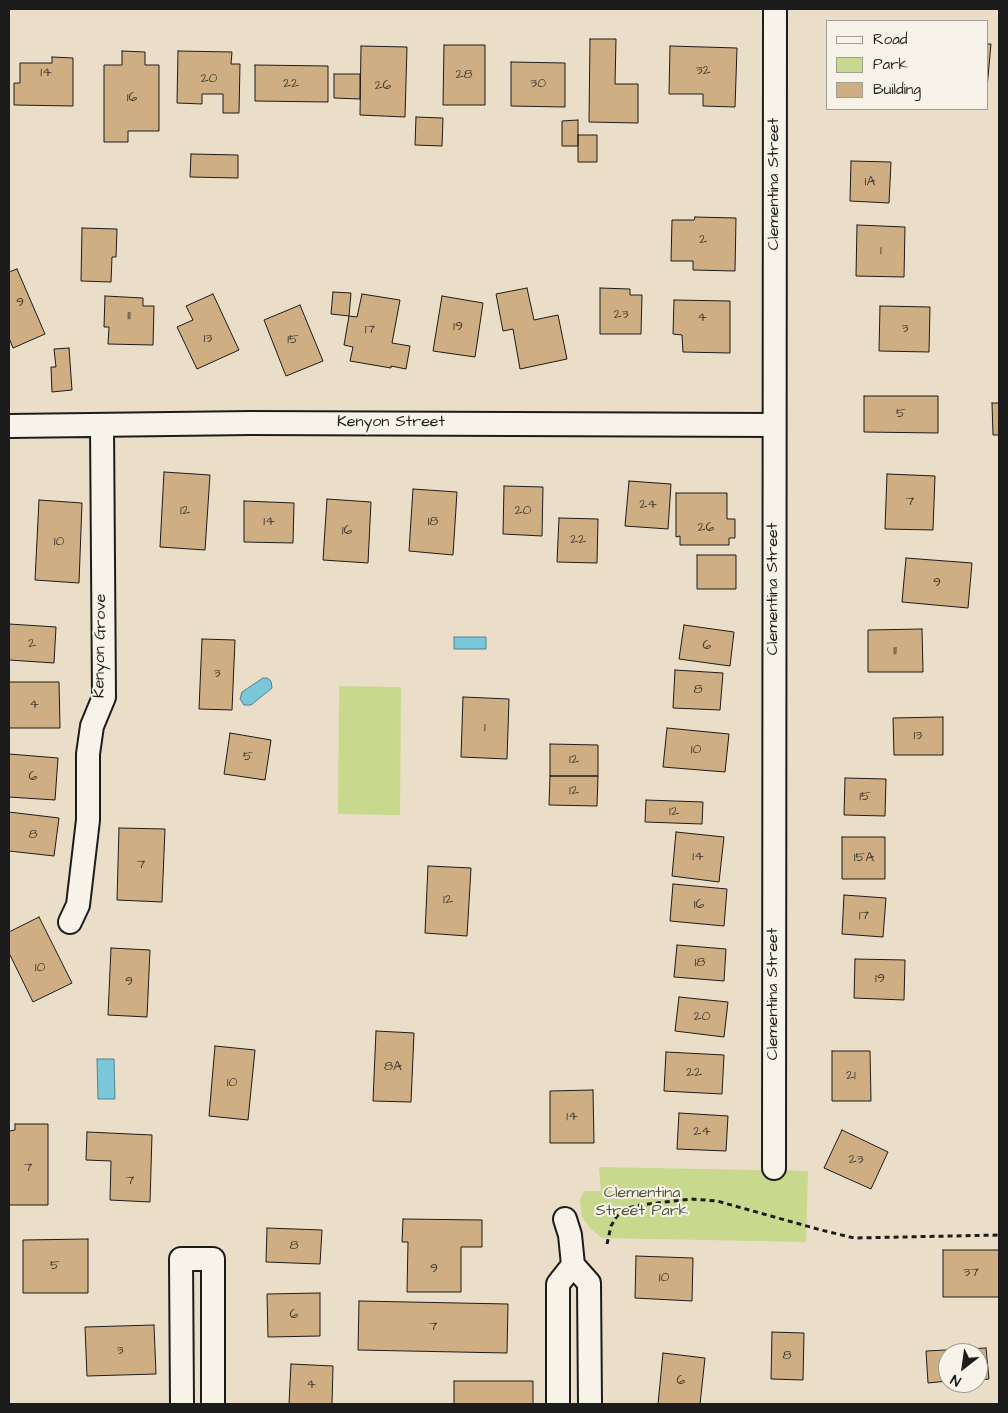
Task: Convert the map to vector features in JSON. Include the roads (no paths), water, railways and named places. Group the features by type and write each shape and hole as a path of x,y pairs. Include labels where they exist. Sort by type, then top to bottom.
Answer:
{"street":[{"name":"Clementina Street","path":"774,1168 775,9"},
{"name":"Kenyon Street","path":"9,426 260,423 774,425"},
{"name":"Kenyon Grove","path":"70,922 78,905 88,820 88,754 92,726 104,697 102,425"},
{"path":"565,1219 570,1235 573,1264 589,1283 590,1404"},
{"path":"182,1404 181,1259 213,1259 213,1404"},
{"path":"558,1404 558,1284 573,1264"}],"water":[{"path":"454,637 486,637 486,649 454,649"},
{"path":"263,678 271,681 272,688 251,705 244,705 240,699 242,692"},
{"path":"97,1059 114,1059 115,1099 98,1099"}],"park label":[{"name":"Clementina Street Park","path":"642,1203"}]}
